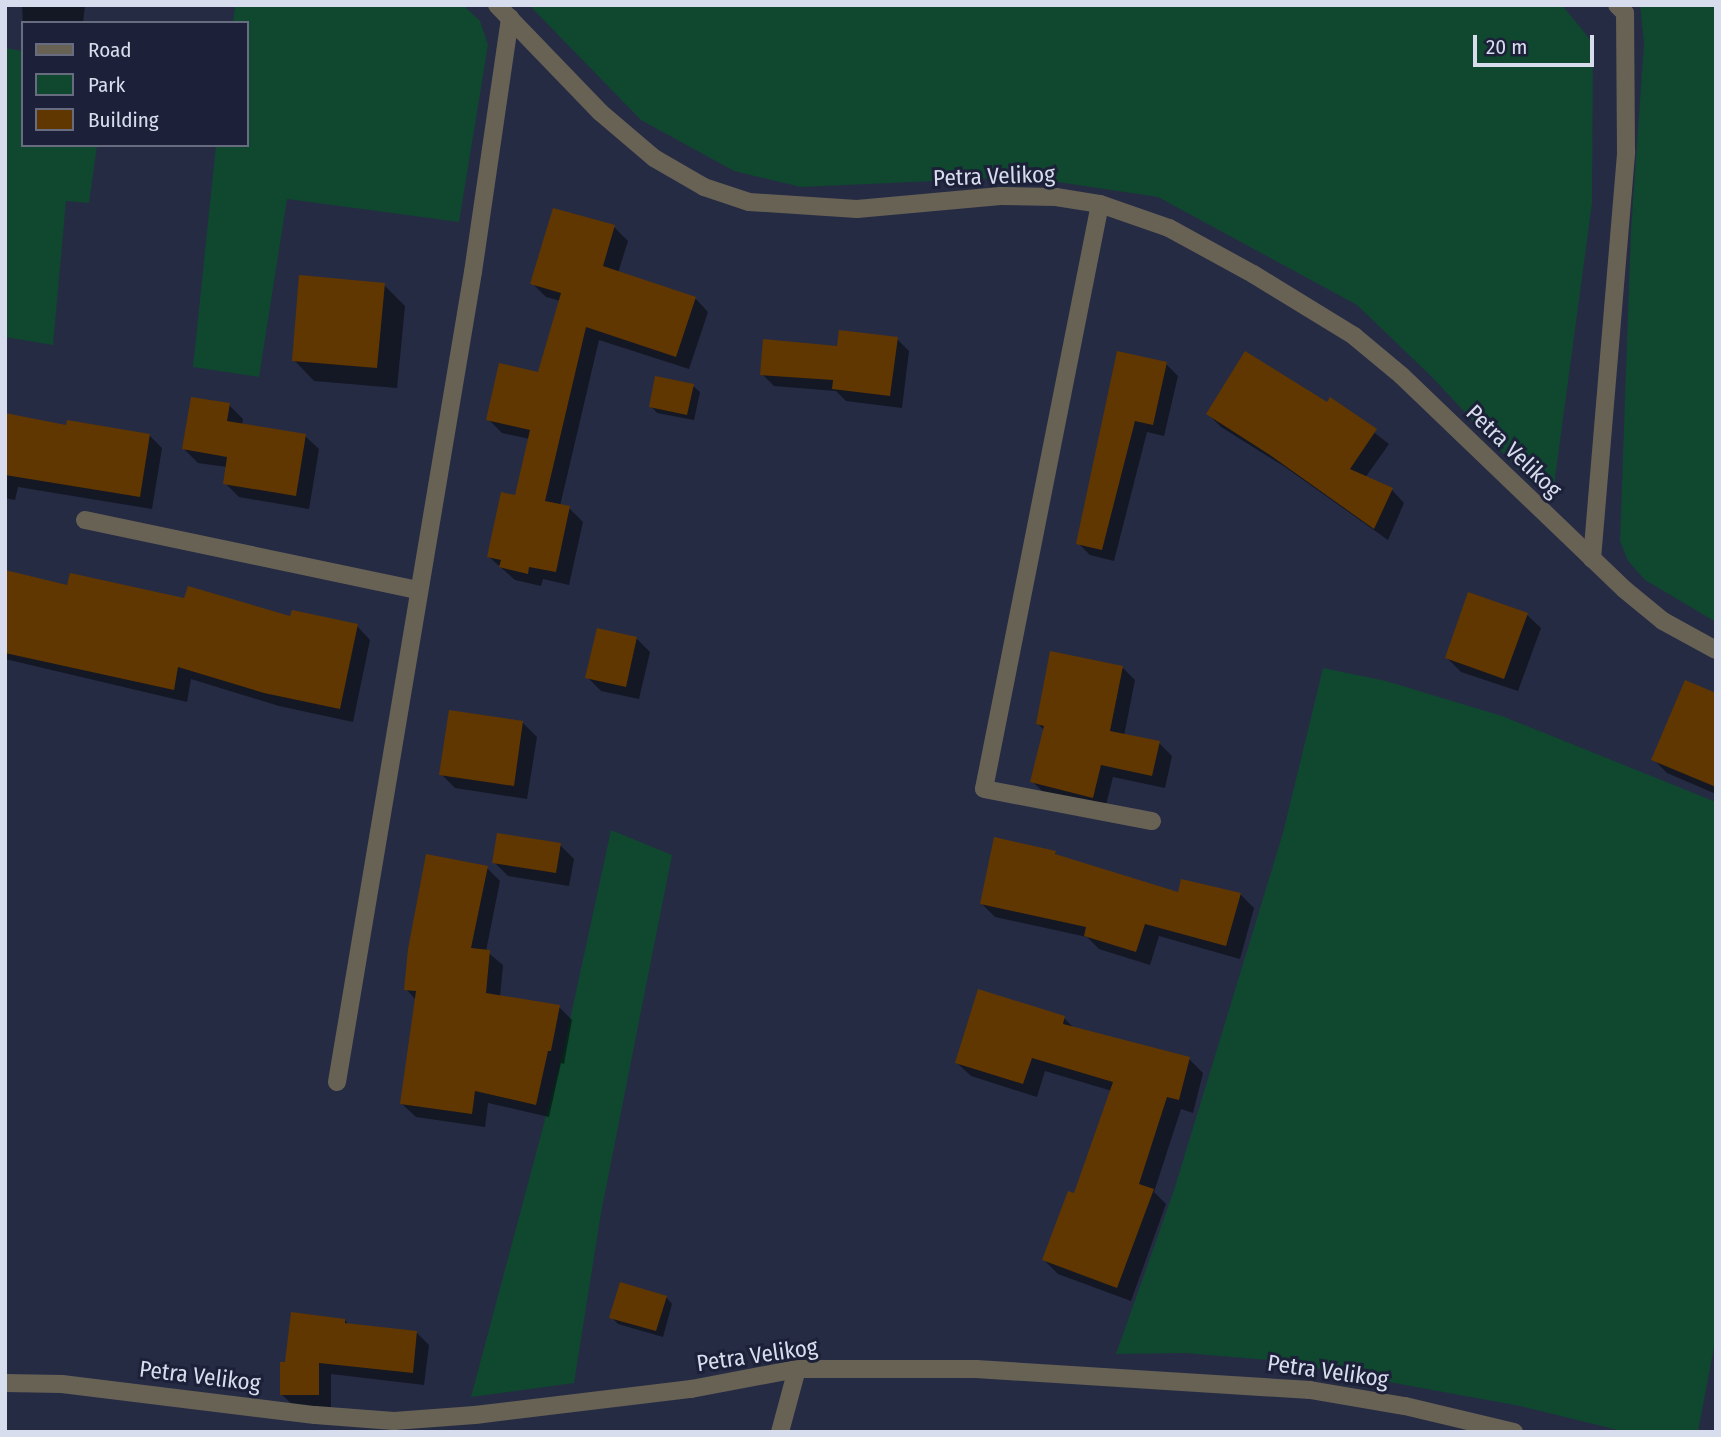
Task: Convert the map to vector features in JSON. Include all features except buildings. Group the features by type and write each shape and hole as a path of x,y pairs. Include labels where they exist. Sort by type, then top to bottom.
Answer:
{"street":[{"name":"Petra Velikog","path":"497,5 600,112 654,158 704,187 749,202 857,209 1000,196 1056,197 1100,204 1169,228 1253,274 1354,336 1402,376 1592,559 1663,621 1716,650"},
{"name":"Petra Velikog","path":"1592,559 1626,151 1625,13 1618,5"},
{"path":"337,1082 417,590 473,272 510,18"},
{"path":"1100,204 984,789 1152,821"},
{"path":"85,520 417,590"},
{"name":"Petra Velikog","path":"5,1383 62,1384 315,1415 394,1421 475,1415 691,1389 797,1369 976,1369 1297,1389 1405,1406 1514,1432"},
{"path":"780,1432 797,1369"}],"green space":[{"path":"235,5 463,5 480,21 488,45 459,222 287,199 259,377 193,367 216,147 248,147 248,21 233,21"},
{"path":"529,5 1562,5 1593,43 1592,203 1554,486 1531,483 1432,377 1357,305 1158,197 1024,177 801,187 734,171 641,120"},
{"path":"1640,5 1716,5 1716,622 1645,580 1628,561 1620,541 1631,230 1644,44"},
{"path":"5,48 21,51 21,147 97,147 89,203 66,201 53,345 5,337"},
{"path":"1323,668 1386,681 1502,716 1716,802 1716,1336 1698,1432 1626,1432 1520,1406 1268,1360 1185,1353 1116,1354 1174,1190 1283,833"},
{"path":"611,830 672,855 601,1213 574,1383 471,1397 563,1052"}]}
